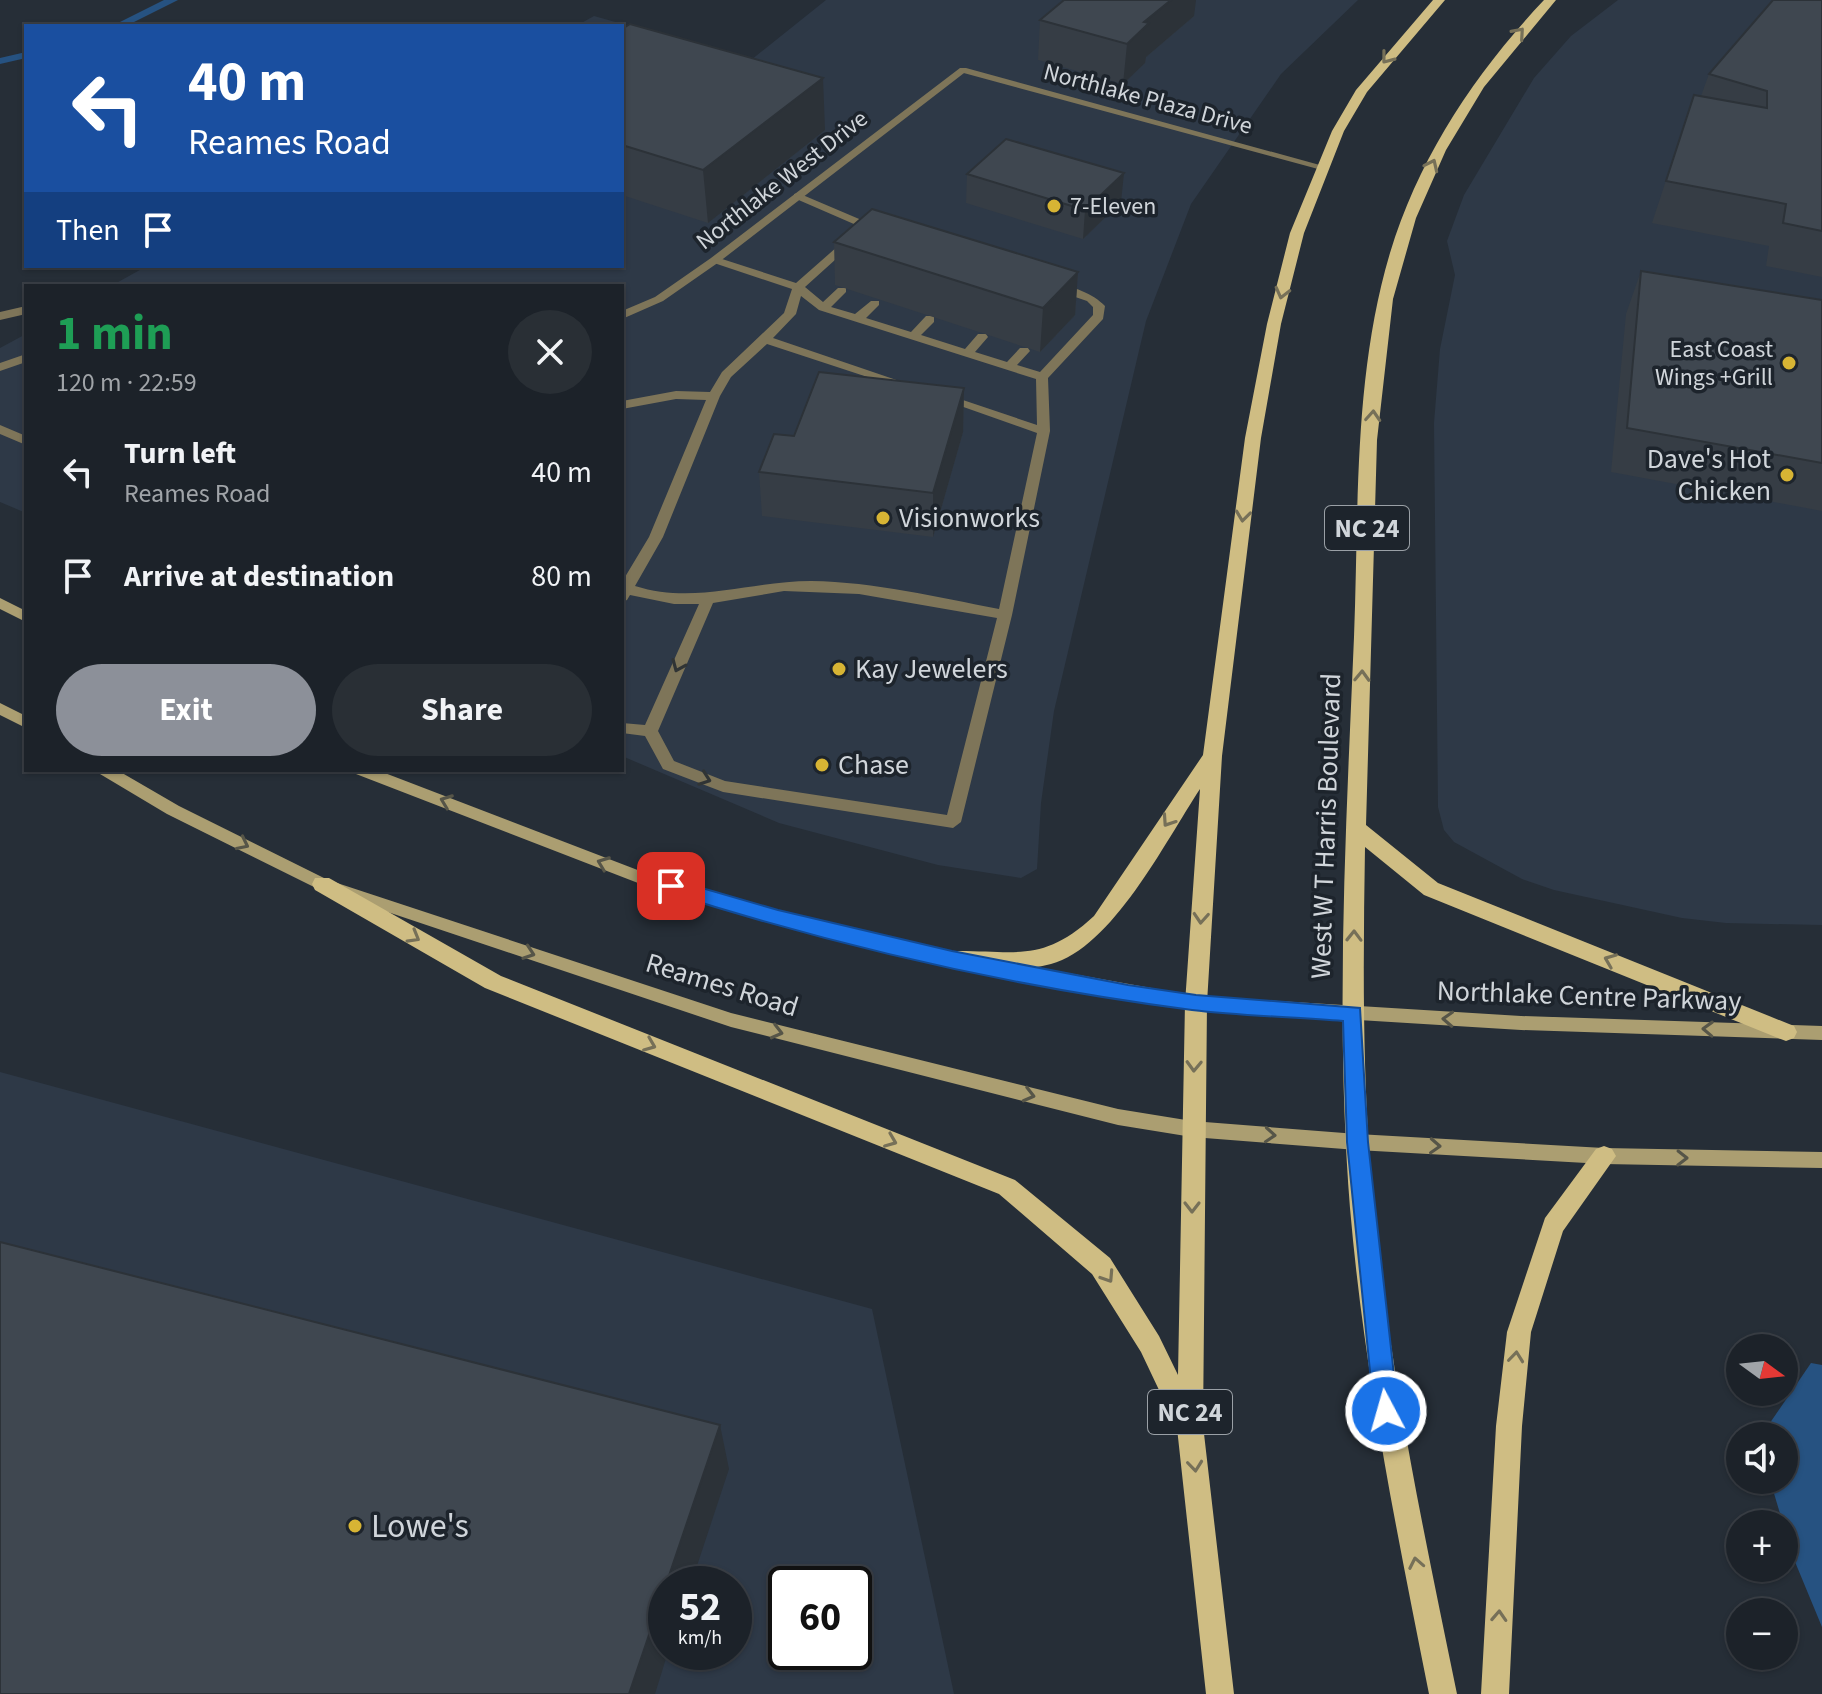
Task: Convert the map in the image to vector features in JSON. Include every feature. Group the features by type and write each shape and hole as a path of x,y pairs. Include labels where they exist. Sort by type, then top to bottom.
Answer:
{"main road":[{"name":"NC 24","path":"1220,1694 1190,1425 1192,1129 1196,1003 1212,756 1253,438 1274,324 1297,233 1322,167 1362,90 1439,0"},
{"name":"West W T Harris Boulevard","path":"1443,1694 1386,1411 1357,1142 1353,1014 1356,828 1369,481 1378,337 1397,252 1432,165 1467,103 1498,57 1550,0"},
{"path":"0,603 24,616"},
{"path":"0,616 24,617"},
{"path":"0,708 24,722"},
{"path":"952,959 1043,957 1061,952 1081,940 1101,922 1212,756"},
{"name":"Reames Road","path":"108,772 173,810 322,884 731,1020 1118,1117 1192,1129 1357,1142"},
{"path":"366,772 644,879 778,918 952,959 1196,1003 1353,1014"},
{"path":"1356,828 1431,889 1786,1032"},
{"path":"322,884 493,982 1007,1187 1101,1266 1150,1344 1190,1425"},
{"name":"Northlake Centre Parkway","path":"1353,1014 1822,1033"},
{"path":"1357,1142 1604,1156 1822,1160"},
{"path":"1495,1694 1509,1426 1519,1332 1553,1226 1604,1156"}],"street":[{"name":"Northlake Plaza Drive","path":"963,70 1322,167"},
{"name":"Northlake West Drive","path":"624,314 659,299 715,260 963,70"},
{"path":"798,196 886,234"},
{"path":"624,589 656,537 714,396 726,375 790,314 798,287 866,226"},
{"path":"715,260 798,287 823,308 1042,377"},
{"path":"650,731 668,765 723,786 953,822 1005,615 1044,431 1042,377 1099,316 1099,306 1072,298 1036,280"},
{"path":"823,308 842,290"},
{"path":"857,319 875,303"},
{"path":"0,316 24,310"},
{"path":"912,337 930,319"},
{"path":"967,354 982,337"},
{"path":"765,339 1044,431"},
{"path":"1009,367 1024,351"},
{"path":"0,367 24,359"},
{"path":"624,405 676,395 714,396"},
{"path":"0,429 24,440"},
{"path":"624,591 675,601 707,601 762,590 822,586 901,595 1005,615"},
{"path":"650,731 707,601"},
{"path":"624,728 650,731"}],"shaded area":[{"path":"826,0 1358,0 1281,74 1191,204 1146,321 1054,711 1041,803 1037,869 1021,878 938,865 779,823 624,757 624,284 115,284 143,268 624,268 624,24 751,60"},
{"path":"1618,0 1822,0 1822,925 1726,923 1682,918 1554,890 1522,879 1454,842 1444,830 1438,807 1434,423 1440,349 1455,275 1447,241 1464,195 1534,78 1571,36"},
{"path":"594,16 623,24 580,24"},
{"path":"24,335 24,512 0,502 0,348"},
{"path":"0,1072 872,1309 954,1694 0,1694"}],"water":[{"path":"1811,1363 1822,1365 1822,1627 1798,1569 1798,1510 1779,1510 1774,1494 1798,1494 1798,1422 1771,1422 1782,1406 1798,1406 1798,1382"}],"building":[{"path":"1064,0 1171,0 1144,22 1149,23 1127,44 1040,20"},
{"path":"1773,0 1822,0 1822,231 1783,223 1786,204 1666,181 1694,95 1767,108 1767,91 1709,74"},
{"path":"630,24 823,78 703,170 624,146 624,28"},
{"path":"1006,139 1124,173 1085,210 967,174"},
{"path":"872,209 1078,272 1043,308 834,242"},
{"path":"1641,271 1822,300 1822,463 1627,428"},
{"path":"819,372 964,388 933,493 759,472 774,434 794,436"},
{"name":"Lowe's","path":"0,1242 720,1425 672,1566 648,1566 648,1638 629,1694 0,1694"}],"waterway":[{"path":"121,24 173,0"},
{"path":"0,61 24,55"}],"place":[{"name":"7-Eleven","path":"1054,206"},
{"name":"East Coast Wings +Grill","path":"1789,363"},
{"name":"Dave's Hot Chicken","path":"1787,475"},
{"name":"Visionworks","path":"883,518"},
{"name":"Kay Jewelers","path":"839,669"},
{"name":"Chase","path":"822,765"},
{"name":"Lowe's","path":"355,1526"}],"route":[{"path":"671,886 778,918 952,959 1128,993 1196,1003 1353,1014 1357,1142 1386,1411"}]}
